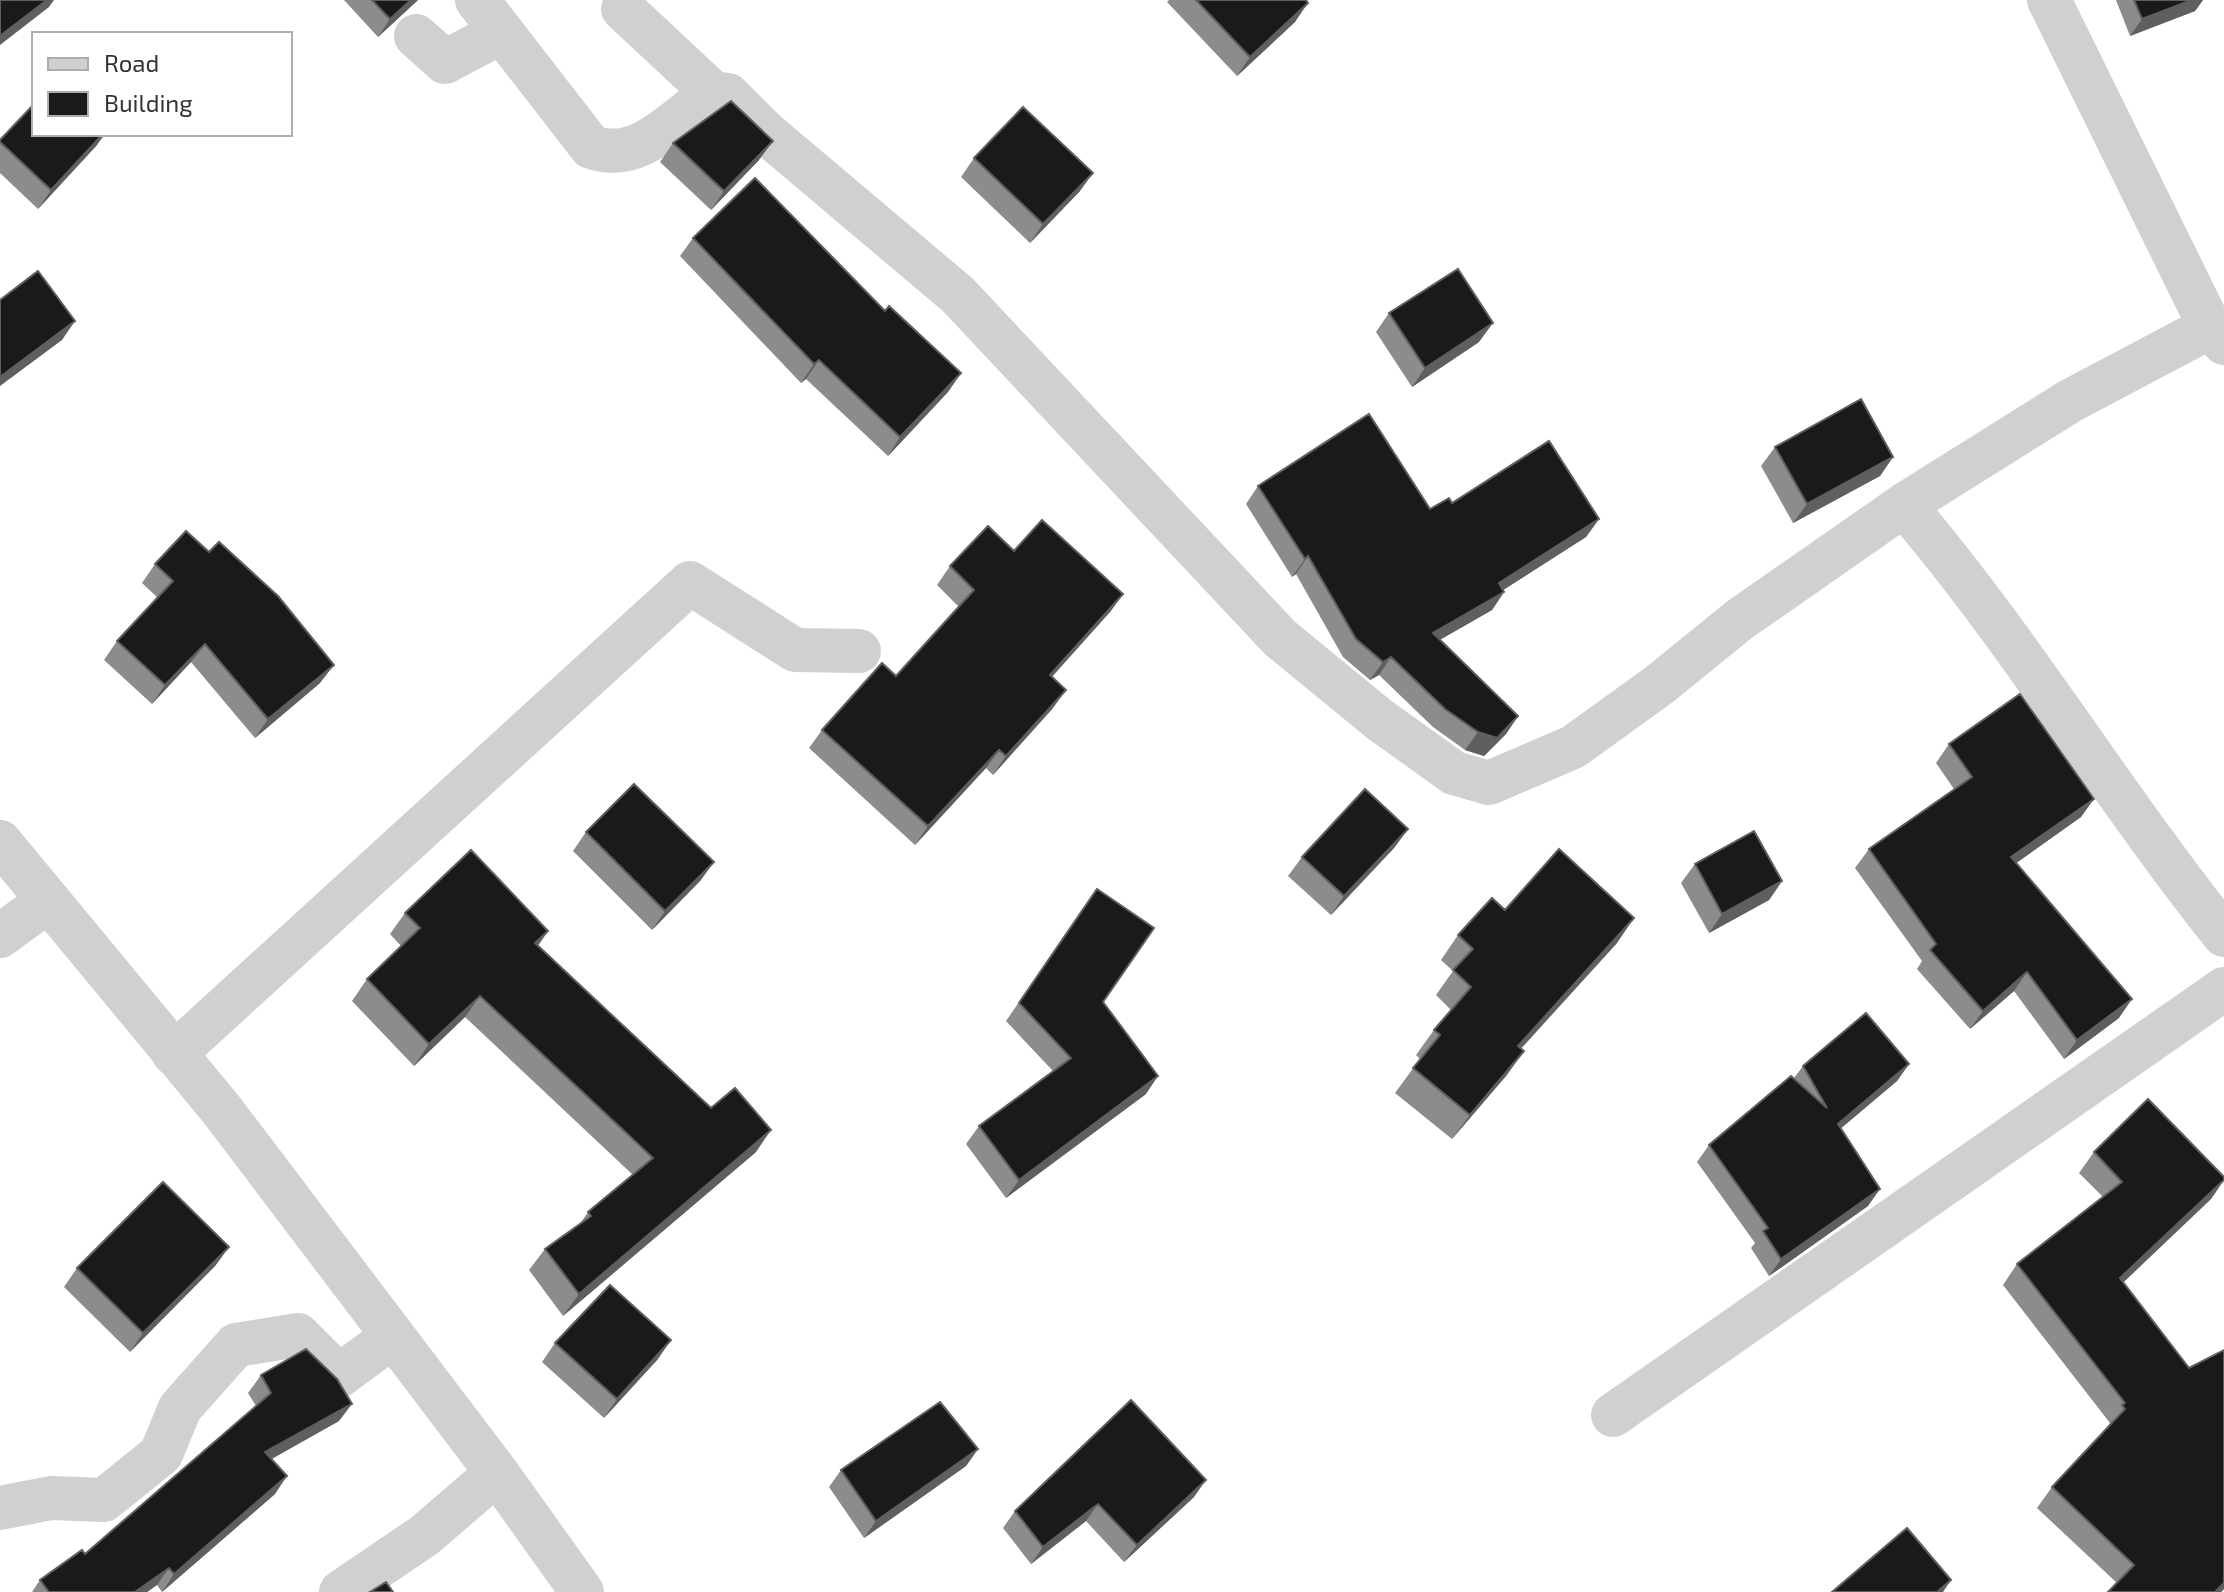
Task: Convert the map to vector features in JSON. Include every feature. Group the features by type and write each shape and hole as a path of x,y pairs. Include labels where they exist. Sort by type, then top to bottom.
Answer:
{"street":[{"path":"623,9 713,93 728,95 765,132 958,295 1280,638 1380,720 1454,773 1489,783 1573,747 1659,685 1739,620 1904,505 2070,401 2217,335 2049,0"},
{"path":"416,36 445,62 488,16 591,147 610,154 637,149 713,93"},
{"path":"1904,505 1967,579 2164,860 2224,935"},
{"path":"174,1054 690,583 795,650 859,651"},
{"path":"0,842 221,1109 497,1473 582,1592"},
{"path":"0,936 48,901"},
{"path":"1613,1415 2224,989"},
{"path":"0,1508 51,1498 104,1500 161,1454 180,1408 236,1345 298,1335 339,1376 392,1337"},
{"path":"341,1592 425,1535 497,1473"}],"building":[{"path":"0,0 47,0 0,36"},
{"path":"372,0 411,0 390,19"},
{"path":"1196,0 1306,0 1308,3 1250,57"},
{"path":"2134,0 2192,0 2142,19"},
{"path":"731,101 773,141 724,191 673,143"},
{"path":"32,106 32,136 101,136 51,190 0,140"},
{"path":"1023,107 1093,173 1043,224 974,158"},
{"path":"755,178 885,311 889,306 961,373 900,437 819,360 814,364 693,238"},
{"path":"1458,269 1493,323 1425,368 1389,313"},
{"path":"38,271 75,321 0,377 0,300"},
{"path":"1861,399 1893,457 1807,504 1775,447"},
{"path":"1369,414 1430,509 1449,498 1452,503 1549,441 1599,519 1499,583 1504,592 1433,633 1518,716 1497,738 1478,732 1445,709 1391,657 1383,662 1356,639 1308,556 1305,559 1258,486"},
{"path":"1042,520 1123,594 1050,675 1066,690 1006,756 999,750 928,826 822,730 882,663 896,676 974,590 950,566 988,526 1014,551"},
{"path":"186,531 209,552 219,542 278,596 334,665 268,719 205,644 165,685 117,641 173,581 155,564"},
{"path":"2020,694 2094,799 2011,857 2132,999 2077,1040 2027,972 1983,1011 1930,950 1936,944 1869,849 1972,777 1949,744"},
{"path":"634,784 714,862 665,911 586,832"},
{"path":"1365,789 1408,829 1344,896 1302,857"},
{"path":"1754,831 1782,881 1722,914 1695,864"},
{"path":"1559,849 1634,918 1518,1046 1524,1051 1470,1115 1413,1068 1440,1035 1434,1030 1471,987 1453,970 1473,949 1458,935 1492,898 1505,910"},
{"path":"471,850 548,931 535,943 711,1108 735,1088 771,1130 579,1294 545,1249 591,1216 588,1212 653,1158 480,996 429,1044 367,979 420,928 405,913"},
{"path":"1097,889 1154,928 1103,1002 1158,1076 1019,1180 979,1126 1071,1058 1019,1003"},
{"path":"1866,1013 1909,1064 1838,1124 1880,1189 1781,1259 1763,1231 1768,1228 1709,1145 1791,1076 1827,1108 1803,1066"},
{"path":"2148,1099 2224,1177 2120,1278 2189,1368 2224,1350 2224,1583 2215,1592 2108,1592 2134,1565 2052,1487 2125,1409 2122,1405 2125,1403 2017,1264 2122,1182 2094,1152"},
{"path":"163,1182 229,1247 143,1333 77,1268"},
{"path":"610,1285 671,1340 617,1399 555,1343"},
{"path":"306,1349 337,1379 352,1404 265,1452 287,1476 174,1574 169,1568 135,1592 49,1592 40,1580 82,1550 85,1554 271,1393 261,1375"},
{"path":"1131,1400 1206,1480 1137,1545 1098,1504 1043,1547 1015,1511"},
{"path":"940,1402 978,1449 876,1521 841,1470"},
{"path":"1907,1528 1951,1580 1937,1592 1832,1592"},
{"path":"386,1582 393,1592 370,1592"}]}
